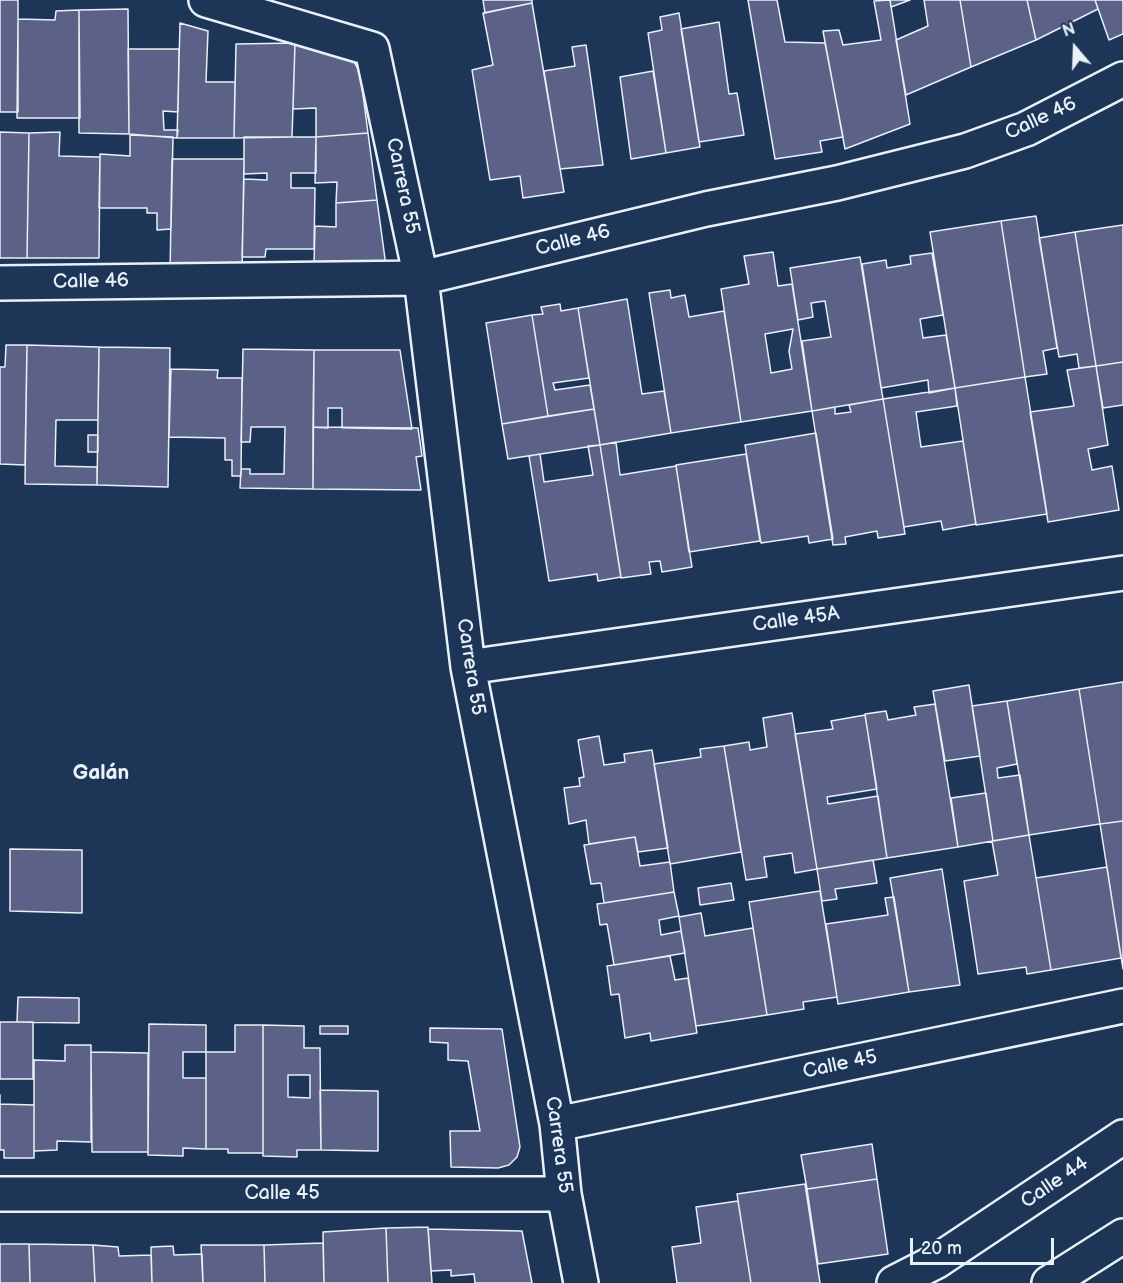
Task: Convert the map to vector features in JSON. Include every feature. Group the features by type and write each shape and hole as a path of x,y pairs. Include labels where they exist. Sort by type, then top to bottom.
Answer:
{"street":[{"name":"Carrera 55","path":"206,0 372,49 421,278 468,667 557,1124 564,1194 581,1283"},
{"name":"Calle 46","path":"0,284 421,278 706,209 837,183 965,151 1026,129 1123,79"},
{"name":"Calle 45A","path":"468,667 1123,573"},
{"name":"Calle 45","path":"557,1124 1123,1006"},
{"name":"Calle 44","path":"894,1283 937,1261 1123,1137"},
{"name":"Calle 45","path":"0,1194 564,1194"},
{"path":"1049,1283 1123,1236"}],"building":[{"path":"0,0 18,0 18,112 0,112"},
{"path":"483,0 532,0 532,3 485,13"},
{"path":"748,0 777,0 785,42 825,43 843,137 820,141 822,152 775,159"},
{"path":"890,0 910,124 845,149 823,31 839,30 843,45 881,40 874,1"},
{"path":"890,0 910,0 891,7"},
{"path":"924,0 960,0 971,67 906,95 896,40 928,26"},
{"path":"960,0 1027,0 1036,40 971,67"},
{"path":"1027,0 1095,0 1098,9 1036,40"},
{"path":"1095,0 1123,0 1123,34 1109,40"},
{"path":"532,3 564,192 523,198 520,176 490,180 472,70 493,65 483,13"},
{"path":"128,9 129,134 79,133 79,10"},
{"path":"79,10 80,118 17,118 18,19 55,20 56,11"},
{"path":"679,13 700,147 666,153 648,33 662,30 660,17"},
{"path":"719,22 729,94 737,93 744,135 699,142 681,29"},
{"path":"180,23 208,31 206,82 235,82 234,138 177,138"},
{"path":"295,43 354,62 360,72 368,133 316,137 316,108 293,109"},
{"path":"295,43 292,137 234,138 236,44"},
{"path":"586,45 603,165 560,169 544,71 575,66 572,47"},
{"path":"128,49 179,49 178,112 163,111 164,130 178,130 177,138 129,134"},
{"path":"653,71 666,153 631,159 620,77"},
{"path":"0,132 29,133 27,258 0,258"},
{"path":"60,132 59,156 100,157 99,258 27,258 29,133"},
{"path":"368,133 377,200 336,203 337,182 315,183 316,137"},
{"path":"130,135 173,137 171,229 157,230 157,213 147,213 147,208 99,208 100,154 130,156"},
{"path":"244,137 316,137 316,173 291,173 291,188 315,188 314,249 266,249 265,257 242,257 244,179 267,180 267,173 244,174"},
{"path":"172,159 244,159 242,274 170,274"},
{"path":"377,200 386,266 314,264 315,226 336,227 336,203"},
{"path":"1036,216 1057,348 1043,351 1047,374 1025,377 1001,221"},
{"path":"1001,221 1025,377 955,388 930,232"},
{"path":"1123,225 1123,362 1096,366 1075,232"},
{"path":"1075,232 1096,366 1079,368 1077,354 1059,357 1039,238"},
{"path":"773,252 778,286 792,284 812,411 741,422 721,289 749,284 744,256","holes":["793,329 789,351 792,369 771,373 765,334"]},
{"path":"932,253 943,315 920,319 923,338 946,335 955,388 929,393 928,380 881,388 862,264 886,260 887,268 911,264 910,256"},
{"path":"860,257 883,399 812,411 802,341 831,337 825,301 811,303 813,317 798,320 790,268"},
{"path":"670,290 671,298 685,295 689,317 724,311 741,422 671,433 649,293"},
{"path":"627,299 642,394 664,391 671,433 600,445 578,308"},
{"path":"560,304 561,311 578,308 589,378 553,383 555,390 590,385 594,409 548,416 532,315 543,314 541,307"},
{"path":"532,315 548,416 502,424 486,323"},
{"path":"6,345 27,345 25,465 0,464 0,367 5,367"},
{"path":"27,345 99,347 98,420 56,420 55,466 97,467 97,485 25,484"},
{"path":"99,347 170,348 168,487 97,485"},
{"path":"243,349 314,350 313,489 240,488 241,469 250,469 250,474 284,474 285,427 251,427 250,442 241,442"},
{"path":"314,350 400,350 412,429 342,428 342,408 328,408 328,428 313,427"},
{"path":"1123,362 1123,405 1103,408 1096,366"},
{"path":"1096,366 1108,445 1088,449 1092,470 1112,466 1119,510 1048,522 1030,412 1074,406 1067,370"},
{"path":"171,369 218,370 217,378 242,378 241,476 232,476 232,460 225,460 225,438 169,437"},
{"path":"1025,377 1047,514 976,525 955,388"},
{"path":"955,388 957,406 916,412 921,447 963,441 976,524 943,530 941,521 904,527 883,399"},
{"path":"883,399 905,534 878,538 877,531 845,537 846,544 833,545 812,411 835,407 835,414 851,412 849,405"},
{"path":"594,409 600,445 508,459 502,424"},
{"path":"313,427 418,428 422,456 416,457 421,490 313,489"},
{"path":"816,433 833,539 809,543 808,536 761,543 745,445"},
{"path":"88,435 98,435 98,452 88,452"},
{"path":"616,442 620,475 676,466 692,567 662,572 660,561 649,562 651,574 621,578 600,445"},
{"path":"600,445 621,577 598,581 597,574 549,581 529,456 540,454 544,482 593,475 588,446"},
{"path":"746,454 760,541 689,552 676,465"},
{"path":"1123,682 1123,821 1100,824 1079,689"},
{"path":"969,685 980,756 945,761 933,691"},
{"path":"1079,689 1100,824 1029,835 1007,701"},
{"path":"1007,701 1017,764 997,768 998,778 1020,775 1029,835 993,841 972,706"},
{"path":"935,704 958,847 887,858 865,714 886,711 888,720 916,715 914,707"},
{"path":"792,713 817,869 795,873 792,853 764,857 767,877 746,880 724,746 749,742 750,750 767,747 763,718"},
{"path":"865,715 877,789 827,797 828,804 878,796 887,858 817,869 795,734 833,729 831,721"},
{"path":"599,736 604,765 625,762 624,754 652,750 668,848 638,852 635,837 589,844 586,820 569,824 564,788 580,786 579,778 584,777 578,740"},
{"path":"724,746 741,852 670,864 654,764 701,757 700,749"},
{"path":"986,793 993,841 958,847 951,798"},
{"path":"1123,821 1123,969 1100,824"},
{"path":"1029,835 1051,970 1027,974 1026,967 978,974 964,881 998,875 992,841"},
{"path":"635,837 640,866 670,862 674,892 604,903 601,883 591,884 584,845"},
{"path":"10,849 82,850 82,913 10,911"},
{"path":"873,860 877,883 835,889 837,899 822,901 817,869"},
{"path":"1107,867 1121,958 1051,970 1036,878"},
{"path":"942,869 960,985 909,992 890,878"},
{"path":"731,883 734,900 700,905 698,888"},
{"path":"820,891 837,997 803,1002 804,1009 767,1015 749,902"},
{"path":"674,892 679,916 659,920 661,935 681,931 685,953 614,965 607,924 600,925 597,904"},
{"path":"894,897 909,992 838,1004 826,924 888,915 885,898"},
{"path":"701,913 705,936 753,928 767,1015 696,1026 679,917"},
{"path":"670,956 675,980 688,978 697,1033 651,1041 650,1033 625,1038 619,994 611,995 607,966"},
{"path":"18,997 79,998 79,1023 17,1022"},
{"path":"0,1022 33,1022 33,1079 0,1079"},
{"path":"149,1024 206,1025 206,1052 183,1052 183,1078 206,1078 206,1149 183,1148 183,1156 148,1155"},
{"path":"235,1025 263,1025 263,1153 228,1153 228,1149 206,1149 206,1052 235,1052"},
{"path":"263,1025 304,1026 304,1048 320,1048 321,1150 297,1150 297,1157 263,1156","holes":["288,1075 310,1075 310,1098 288,1097"]},
{"path":"320,1026 348,1026 348,1034 320,1034"},
{"path":"430,1028 502,1029 520,1147 517,1157 509,1165 498,1168 451,1167 450,1131 480,1131 468,1061 448,1060 448,1043 430,1042"},
{"path":"65,1045 91,1045 91,1142 57,1141 57,1150 34,1151 34,1060 65,1061"},
{"path":"91,1052 148,1053 148,1152 92,1152"},
{"path":"320,1090 378,1091 378,1151 321,1150"},
{"path":"0,1104 34,1105 34,1158 4,1158 4,1150 0,1150"},
{"path":"872,1144 877,1179 807,1189 801,1155"},
{"path":"877,1179 888,1254 818,1264 807,1189"},
{"path":"805,1184 820,1283 751,1283 737,1194"},
{"path":"738,1201 751,1283 677,1283 672,1247 701,1243 696,1207"},
{"path":"428,1227 432,1283 388,1283 386,1228"},
{"path":"386,1228 388,1283 324,1283 323,1232"},
{"path":"428,1229 522,1231 532,1283 475,1283 474,1274 451,1276 451,1270 431,1271"},
{"path":"323,1243 324,1283 265,1283 264,1245"},
{"path":"0,1244 29,1244 30,1283 0,1283"},
{"path":"29,1244 93,1245 95,1283 30,1283"},
{"path":"93,1245 118,1247 119,1256 151,1255 152,1283 95,1283"},
{"path":"201,1245 264,1245 265,1283 203,1283"},
{"path":"173,1246 174,1255 202,1254 203,1283 152,1283 151,1247"}],"district":[{"name":"Galán","path":"101,774"}]}
